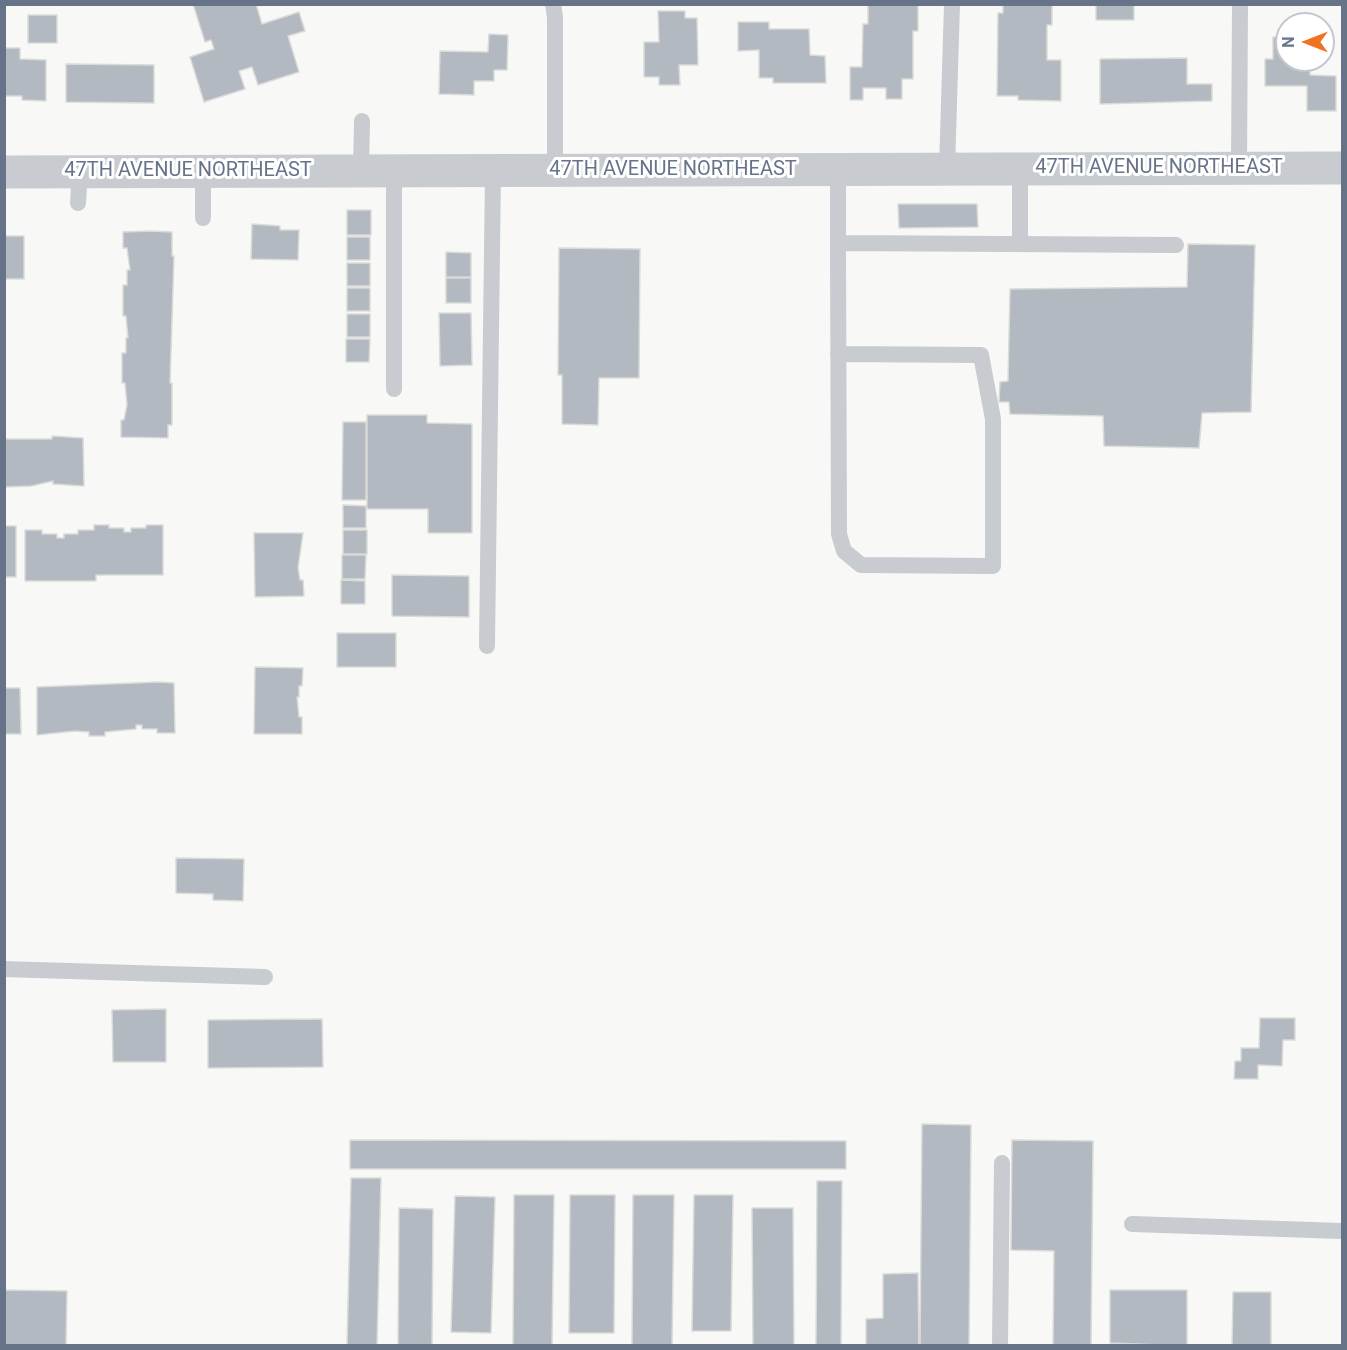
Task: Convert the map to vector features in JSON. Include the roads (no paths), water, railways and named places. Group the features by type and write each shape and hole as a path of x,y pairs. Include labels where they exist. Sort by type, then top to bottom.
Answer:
{"street":[{"name":"47TH AVENUE NORTHEAST","path":"4,172 79,187 203,171 1342,168"}],"lane":[{"path":"553,4 555,17 555,171"},
{"path":"947,169 952,4"},
{"path":"1239,168 1240,4"},
{"path":"361,171 362,121"},
{"path":"838,169 838,354 839,534 844,551 861,565 993,566 993,419 981,355 838,354"},
{"path":"1020,169 1020,244"},
{"path":"487,646 493,170"},
{"path":"203,171 203,218"},
{"path":"394,171 394,389"},
{"path":"838,243 1176,245"},
{"path":"4,969 265,978"},
{"path":"1000,1346 1002,1163"},
{"path":"1132,1224 1342,1231"}]}
